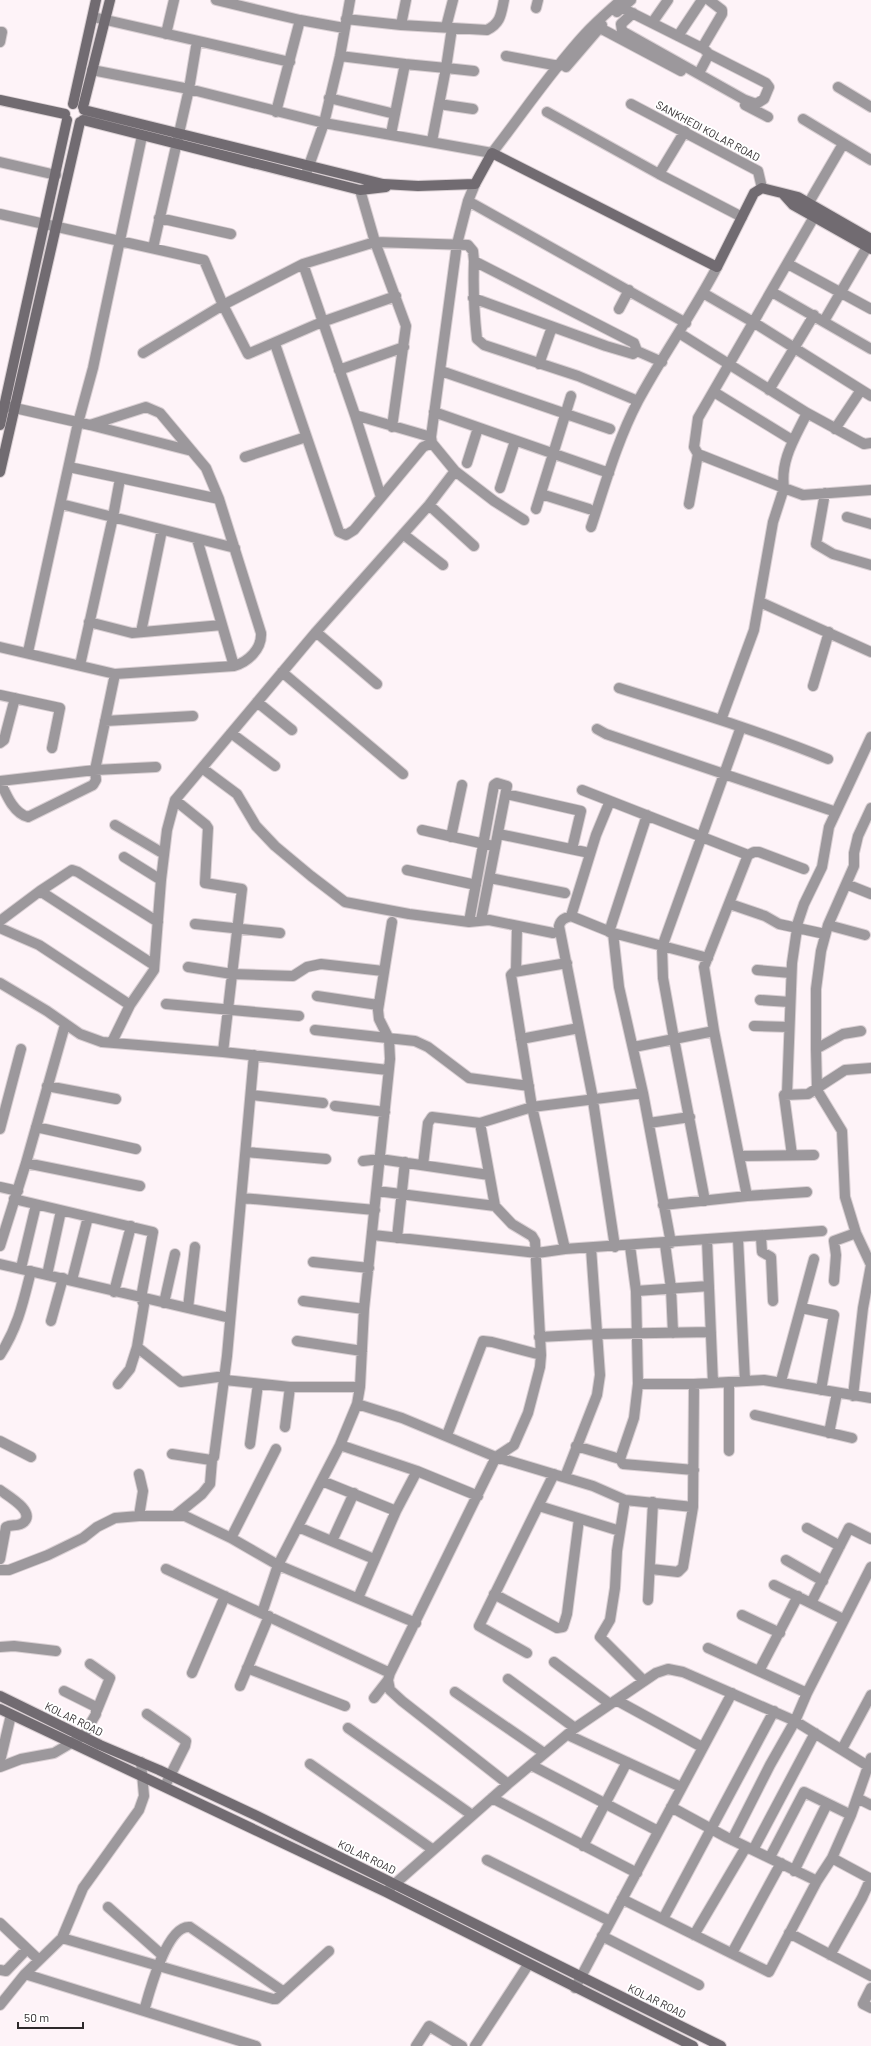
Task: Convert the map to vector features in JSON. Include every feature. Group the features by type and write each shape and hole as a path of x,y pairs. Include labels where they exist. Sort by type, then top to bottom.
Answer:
{"street":[{"path":"0,100 66,117 73,124 81,113 96,0"},
{"path":"0,425 2,405 110,0"},
{"path":"166,34 174,0"},
{"path":"216,0 300,20 345,24 449,27 487,30 494,26 500,19 504,0"},
{"path":"306,172 324,123 340,56 350,0"},
{"path":"401,25 406,0"},
{"path":"432,141 446,68 449,27 453,0"},
{"path":"274,344 339,532 346,535 349,534 423,447 431,440 457,244 468,201 475,184 492,153 531,103 536,92 585,33 620,4 631,0"},
{"path":"652,23 668,0"},
{"path":"678,36 702,0"},
{"path":"699,74 706,51 722,14 722,10 719,6 709,0"},
{"path":"620,4 633,13 766,83 769,87 764,99 756,104 622,31 621,24 633,13"},
{"path":"531,103 541,97 620,4"},
{"path":"93,17 290,62"},
{"path":"276,112 300,20"},
{"path":"600,28 768,117"},
{"path":"0,32 2,32 0,42"},
{"path":"153,248 176,139 189,89 197,41"},
{"path":"340,56 474,71"},
{"path":"506,56 558,66"},
{"path":"391,134 405,64"},
{"path":"92,70 189,89 324,123 432,141 492,153 717,268"},
{"path":"838,87 870,103"},
{"path":"329,98 395,114"},
{"path":"439,104 473,109"},
{"name":"SANKHEDI KOLAR ROAD","path":"631,104 758,171 762,188"},
{"path":"0,472 15,408 50,225 56,175 68,107 142,136 176,139"},
{"path":"547,112 659,174 742,217"},
{"path":"81,113 176,139 346,182 368,182 394,185 475,184"},
{"path":"804,119 871,160"},
{"path":"659,174 685,132"},
{"path":"28,652 78,423 93,368 142,136"},
{"path":"808,204 843,144"},
{"path":"0,162 56,175"},
{"path":"346,182 360,190 375,190 394,185"},
{"path":"591,527 624,432 638,401 686,323 717,268 754,193 762,188 798,198 870,245"},
{"path":"360,190 375,242 406,326 392,427"},
{"path":"784,195 793,205 870,245"},
{"path":"468,201 630,290 686,323"},
{"path":"0,214 204,260 223,305 247,354 274,344 322,322 396,296"},
{"path":"814,217 698,418 694,447 698,454 803,495 871,490"},
{"path":"160,218 232,234"},
{"path":"143,353 223,305 303,264 375,242 468,245 473,250 474,260 473,298 477,339 484,345 578,376 638,401"},
{"path":"824,321 870,245"},
{"path":"474,260 634,343 637,351 662,362"},
{"path":"303,264 355,415 381,497"},
{"path":"788,264 871,309"},
{"path":"620,309 630,290"},
{"path":"772,292 871,349"},
{"path":"703,293 753,322 871,396"},
{"path":"473,298 606,346 633,354 637,351"},
{"path":"769,390 814,316"},
{"path":"539,364 552,327"},
{"path":"679,333 807,413 864,444 871,443"},
{"path":"339,370 404,347"},
{"path":"441,371 565,415 610,428"},
{"path":"835,429 861,390"},
{"path":"714,392 792,440"},
{"path":"536,509 571,396"},
{"path":"2,405 90,425 192,451"},
{"path":"0,647 28,652 115,674 234,666 249,660 262,639 219,499 206,468 160,413 152,408 146,407 90,425"},
{"path":"434,412 609,473"},
{"path":"721,720 754,630 773,522 784,488 782,478 786,456 792,440 807,413"},
{"path":"355,415 431,440 455,471 494,501 524,520"},
{"path":"467,463 478,428"},
{"path":"245,457 306,437"},
{"path":"500,488 516,441"},
{"path":"689,504 698,454"},
{"path":"69,467 219,499"},
{"path":"112,1042 130,1005 154,970 164,854 170,817 175,800 316,632 429,504 455,471"},
{"path":"80,665 113,517 120,478"},
{"path":"825,493 816,544 833,554 871,565"},
{"path":"541,494 588,508"},
{"path":"61,504 235,548"},
{"path":"429,504 474,546"},
{"path":"848,517 871,524"},
{"path":"140,632 162,530"},
{"path":"403,534 443,565"},
{"path":"197,539 234,666"},
{"path":"760,602 871,652"},
{"path":"89,622 132,633 222,625"},
{"path":"316,632 377,684"},
{"path":"813,686 829,632"},
{"path":"282,672 403,774"},
{"path":"115,674 96,770 96,780 93,785 28,817 20,813 9,800 0,781 96,770 156,767"},
{"path":"619,688 721,720 828,759"},
{"path":"0,695 60,708 52,748"},
{"path":"0,742 4,740 15,698"},
{"path":"257,702 292,730"},
{"path":"105,721 193,716"},
{"path":"705,1201 663,978 662,947 741,727"},
{"path":"597,729 606,734 836,812"},
{"path":"231,733 275,766"},
{"path":"787,1094 791,974 797,928 804,904 822,867 829,827 871,737"},
{"path":"202,768 238,794 256,826 274,846 345,902 393,912 468,922 481,920 553,933"},
{"path":"468,922 496,783 507,785 499,834 481,920"},
{"path":"451,837 462,784"},
{"path":"582,790 748,855"},
{"path":"506,794 581,811 572,849"},
{"path":"175,800 208,828 205,883 242,889 232,974 230,1009 223,1052"},
{"path":"571,916 596,836 610,801"},
{"path":"853,1396 862,1308 871,1265 855,1228 844,1197 842,1131 816,1090 816,989 827,930 854,866 854,852 858,836 871,808"},
{"path":"647,815 611,933 620,987 634,1047 663,1204 668,1244 672,1332"},
{"path":"115,825 164,854"},
{"path":"422,830 496,846"},
{"path":"499,834 585,852"},
{"path":"747,1196 714,1031 704,967 748,855 754,852 759,852 804,869"},
{"path":"124,857 161,880"},
{"path":"0,921 40,891 72,870 158,922"},
{"path":"407,870 476,885"},
{"path":"490,878 565,893"},
{"path":"846,884 871,894"},
{"path":"40,891 154,965"},
{"path":"730,904 764,916 779,924 797,928 827,930 865,936"},
{"path":"615,1247 592,1099 559,926 560,922 564,918 571,916 611,933 708,958"},
{"path":"240,1686 266,1614 278,1565 340,1445 357,1404 360,1387 364,1309 373,1235 390,1059 388,1039 379,1019 378,1005 392,922"},
{"path":"195,924 280,933"},
{"path":"516,971 517,927"},
{"path":"0,928 39,945 130,1005"},
{"path":"565,1249 532,1107 511,975 516,971 567,963"},
{"path":"188,967 232,974 293,976 307,967 321,964 383,971"},
{"path":"757,970 791,974"},
{"path":"0,983 47,1011 65,1025 91,1039 102,1042 254,1055 388,1070"},
{"path":"318,996 378,1005"},
{"path":"760,1000 790,1002"},
{"path":"166,1004 300,1016"},
{"path":"0,1246 4,1223 16,1195 26,1163 65,1025"},
{"path":"754,1026 789,1027"},
{"path":"521,1039 579,1028"},
{"path":"315,1030 415,1042 428,1047 469,1078 474,1080 529,1086"},
{"path":"634,1047 714,1031"},
{"path":"816,1049 843,1034 861,1031"},
{"path":"0,1129 21,1049"},
{"path":"176,1515 202,1494 210,1484 212,1460 214,1457 225,1378 254,1055"},
{"path":"792,1155 783,1096 787,1094 808,1094 845,1070 871,1068"},
{"path":"47,1086 116,1100"},
{"path":"423,1165 430,1118 480,1123 532,1107 643,1093"},
{"path":"251,1095 323,1103"},
{"path":"336,1106 385,1112"},
{"path":"649,1124 690,1117"},
{"path":"374,1698 389,1677 496,1457 514,1445 528,1413 540,1367 541,1355 539,1337 537,1253 535,1241 532,1236 512,1224 495,1206 480,1123"},
{"path":"36,1127 136,1149"},
{"path":"246,1152 326,1159"},
{"path":"740,1156 814,1155"},
{"path":"363,1161 380,1159 490,1175"},
{"path":"397,1238 405,1162"},
{"path":"26,1163 140,1186"},
{"path":"0,1187 36,1205 152,1231 154,1234 141,1298 144,1306 137,1347 130,1369 118,1384"},
{"path":"377,1191 495,1206"},
{"path":"663,1204 807,1192"},
{"path":"242,1198 375,1210"},
{"path":"21,1268 36,1205"},
{"path":"47,1275 61,1211"},
{"path":"51,1321 88,1217"},
{"path":"114,1292 131,1226"},
{"path":"834,1281 836,1255 834,1241 855,1228"},
{"path":"373,1235 537,1253 565,1249 668,1244 822,1231"},
{"path":"761,1237 762,1252 771,1256 772,1301"},
{"path":"738,1239 745,1381"},
{"path":"707,1240 713,1383"},
{"path":"620,1459 634,1418 638,1384 636,1291 630,1246"},
{"path":"188,1308 195,1247"},
{"path":"565,1477 596,1395 600,1375 591,1248"},
{"path":"164,1303 175,1254"},
{"path":"781,1382 814,1260"},
{"path":"313,1262 369,1268"},
{"path":"0,1264 67,1279 114,1292 230,1318"},
{"path":"0,1355 11,1339 17,1324 31,1271"},
{"path":"636,1291 709,1286"},
{"path":"303,1301 364,1309"},
{"path":"802,1308 834,1315 821,1390"},
{"path":"539,1337 598,1334 711,1332"},
{"path":"297,1341 362,1351"},
{"path":"446,1435 483,1341 541,1355"},
{"path":"137,1347 181,1382 225,1378 258,1384 290,1387 360,1387"},
{"path":"638,1384 694,1384 745,1381 781,1382 871,1398"},
{"path":"729,1382 729,1451"},
{"path":"250,1444 258,1384"},
{"path":"651,1569 678,1572 683,1567 693,1507 694,1384"},
{"path":"285,1427 290,1387"},
{"path":"829,1433 837,1393"},
{"path":"357,1404 402,1418 496,1457 565,1477 624,1500 693,1507"},
{"path":"755,1415 852,1438"},
{"path":"0,1441 31,1457"},
{"path":"340,1445 417,1471 478,1496"},
{"path":"576,1446 620,1459 623,1464 694,1470"},
{"path":"231,1538 276,1448"},
{"path":"172,1454 212,1460"},
{"path":"358,1598 396,1511 417,1471"},
{"path":"139,1474 143,1491 139,1516"},
{"path":"527,1653 479,1626 554,1474"},
{"path":"322,1481 396,1511"},
{"path":"0,1490 25,1510 27,1514 24,1522 19,1525 6,1527 0,1558"},
{"path":"332,1541 354,1493"},
{"path":"624,1500 615,1588 610,1620 600,1637 644,1681"},
{"path":"648,1600 651,1569 653,1502"},
{"path":"539,1506 620,1531"},
{"path":"0,1570 8,1570 48,1555 83,1538 97,1527 116,1518 176,1515 188,1518 231,1538 278,1565 416,1623"},
{"path":"494,1594 557,1628 563,1627 567,1614 579,1518"},
{"path":"298,1527 374,1559"},
{"path":"807,1528 840,1546"},
{"path":"811,1603 849,1528 871,1539"},
{"path":"786,1560 823,1581"},
{"path":"732,1840 770,1765 795,1721 806,1693 871,1567"},
{"path":"166,1569 266,1614 389,1677"},
{"path":"774,1585 843,1619"},
{"path":"192,1673 225,1596"},
{"path":"759,1671 798,1596"},
{"path":"742,1614 780,1633"},
{"path":"0,1647 14,1646 56,1651"},
{"path":"708,1648 806,1693"},
{"path":"554,1662 613,1702 702,1747"},
{"path":"11,1715 0,1762 54,1753 73,1743 83,1736 97,1710 110,1678 90,1664"},
{"path":"247,1668 345,1706"},
{"path":"386,1892 432,1849 544,1753 613,1702 656,1673 668,1668 683,1672 774,1711 795,1721 870,1764 852,1815 832,1858 817,1881 768,1972 622,1899"},
{"path":"389,1677 392,1691 402,1701 508,1784"},
{"path":"508,1679 572,1731 627,1762 681,1788"},
{"path":"64,1691 96,1708 97,1710"},
{"path":"455,1692 544,1753"},
{"path":"575,1988 732,1693"},
{"path":"842,1749 871,1695"},
{"name":"KOLAR ROAD","path":"0,1696 83,1736 171,1775 721,2046"},
{"name":"KOLAR ROAD","path":"0,1709 166,1786 386,1892 528,1965 693,2046"},
{"path":"664,1919 774,1711"},
{"path":"147,1714 186,1741 166,1786"},
{"path":"348,1728 472,1815"},
{"path":"694,1935 750,1848 788,1784 815,1733"},
{"path":"0,2003 25,1974 62,1938 83,1888 139,1810 144,1796 141,1762"},
{"path":"582,1846 627,1762"},
{"path":"310,1764 432,1849"},
{"path":"531,1765 658,1831"},
{"path":"788,1784 852,1815"},
{"path":"770,1858 804,1792"},
{"path":"492,1798 582,1846 637,1873"},
{"path":"857,1798 871,1805"},
{"path":"794,1871 827,1804"},
{"path":"671,1807 732,1840 817,1881"},
{"path":"830,1954 862,1898 871,1878 832,1858"},
{"path":"487,1860 610,1921"},
{"path":"732,1953 781,1863"},
{"path":"108,1907 162,1956"},
{"path":"0,1923 39,1960"},
{"path":"144,2011 157,1966 180,1929 185,1927 190,1927 284,1992"},
{"path":"789,1933 871,1976"},
{"path":"602,1936 699,1984"},
{"path":"62,1938 274,1999 284,1992 329,1951"},
{"path":"0,1970 6,1971 27,1949"},
{"path":"475,2046 528,1965"},
{"path":"25,1974 256,2046"},
{"path":"871,1988 863,2004 871,2008"},
{"path":"416,2046 429,2026 462,2046"}]}
